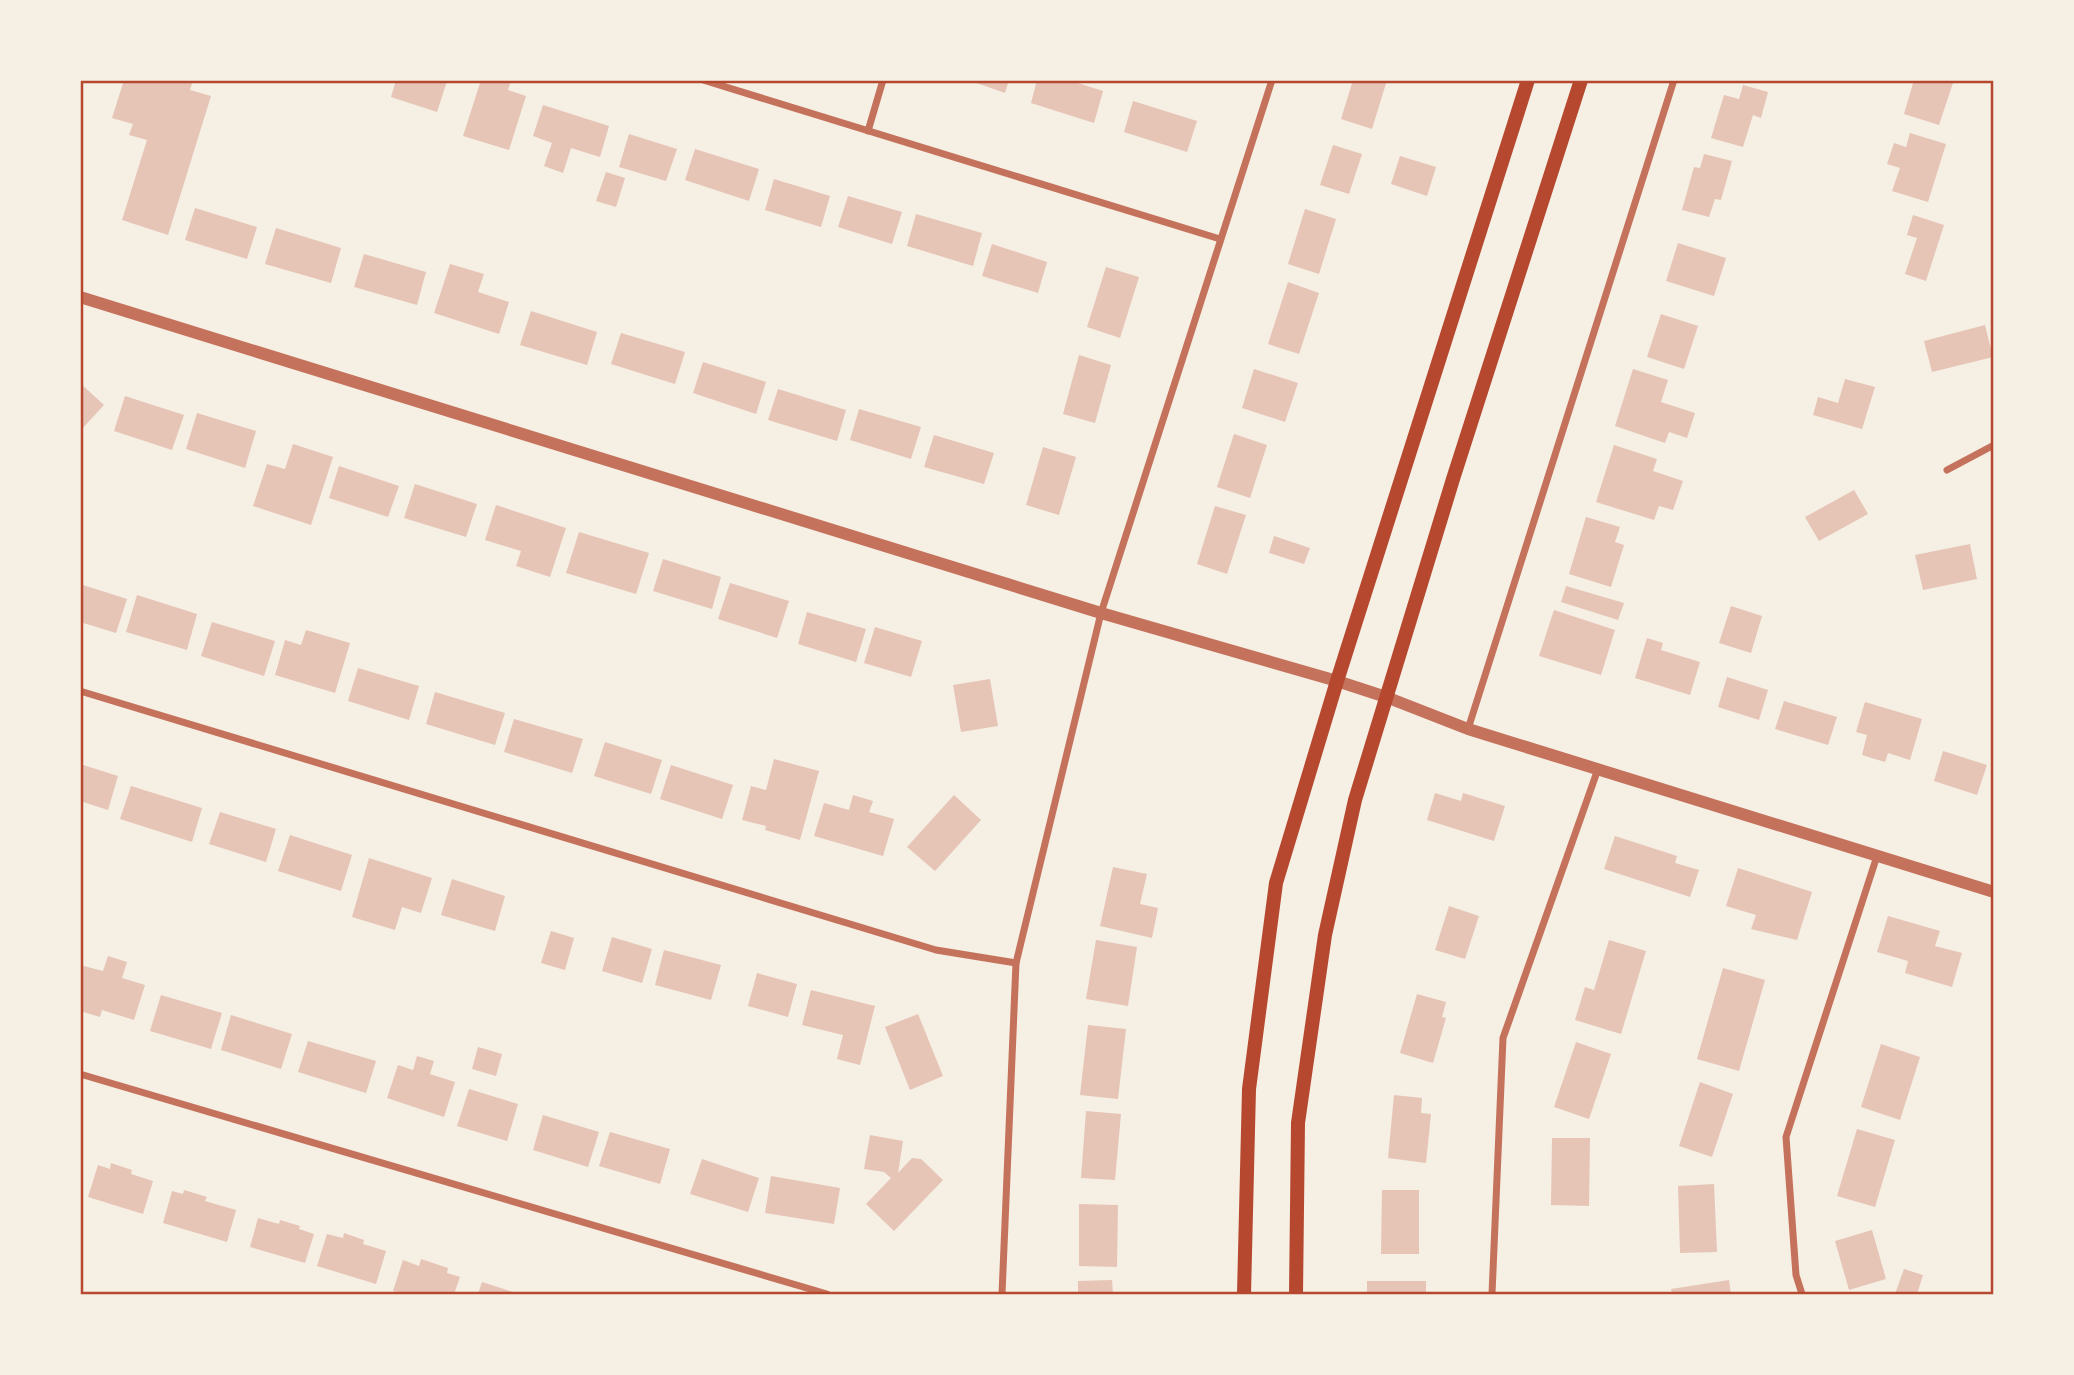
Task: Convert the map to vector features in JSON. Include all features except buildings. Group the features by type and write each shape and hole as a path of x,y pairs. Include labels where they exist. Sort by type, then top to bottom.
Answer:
{"main road":[{"path":"1244,1294 1249,1090 1276,883 1337,681 1528,80"},
{"path":"1296,1294 1298,1123 1325,935 1355,800 1453,479 1581,80"}],"street":[{"path":"703,80 1220,239"},
{"path":"867,131 883,80"},
{"path":"1002,1294 1016,963 1101,613 1272,80"},
{"path":"1468,729 1674,80"},
{"path":"80,297 1101,613 1337,681 1468,729 1993,892"},
{"path":"1947,471 1993,445"},
{"path":"80,691 936,950 1016,963"},
{"path":"1492,1294 1503,1038 1598,769"},
{"path":"1802,1294 1796,1275 1786,1137 1877,856"},
{"path":"80,1074 827,1294"}]}
